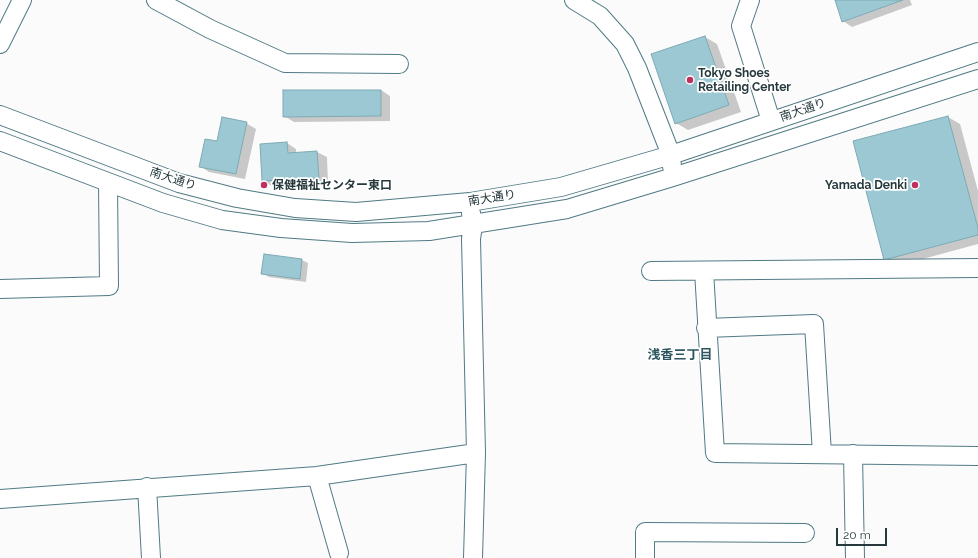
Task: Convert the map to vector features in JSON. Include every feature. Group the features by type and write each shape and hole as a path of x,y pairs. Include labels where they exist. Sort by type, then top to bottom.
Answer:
{"street":[{"path":"0,44 22,0"},
{"path":"156,0 210,29 284,63 399,64"},
{"path":"574,0 600,16 625,44 638,68 671,155 674,177"},
{"path":"750,0 741,26 771,121"},
{"name":"南大通り","path":"0,115 179,183 237,198 295,208 356,212 470,202 561,186 671,155 978,52"},
{"name":"南大通り","path":"0,141 164,203 222,220 281,228 352,233 429,231 567,209 674,177 978,79"},
{"path":"0,289 109,286 108,183"},
{"path":"470,202 473,225 471,239 476,453 473,558"},
{"path":"651,271 978,268"},
{"path":"704,271 706,328 715,453 978,456"},
{"path":"706,328 814,324 822,454"},
{"path":"0,499 147,487 317,476 476,453"},
{"path":"853,454 855,558"},
{"path":"317,476 339,553"},
{"path":"147,487 151,558"},
{"path":"645,558 645,532 806,533"}],"building":[{"path":"835,0 903,0 842,22"},
{"name":"Tokyo Shoes Retailing Center","path":"705,36 729,105 675,124 651,54"},
{"path":"283,90 381,90 381,116 283,117"},
{"name":"Yamada Denki","path":"948,116 978,228 978,235 884,260 853,141"},
{"path":"222,117 247,122 236,174 199,167 205,139 217,141"},
{"path":"287,142 288,153 317,151 319,178 262,181 260,144"},
{"path":"264,254 302,259 300,279 261,274"}],"place":[{"name":"Tokyo Shoes Retailing Center","path":"690,80"},
{"name":"保健福祉センター東口","path":"264,185"},
{"name":"Yamada Denki","path":"915,185"}],"district":[{"name":"浅香三丁目","path":"680,355"}]}
